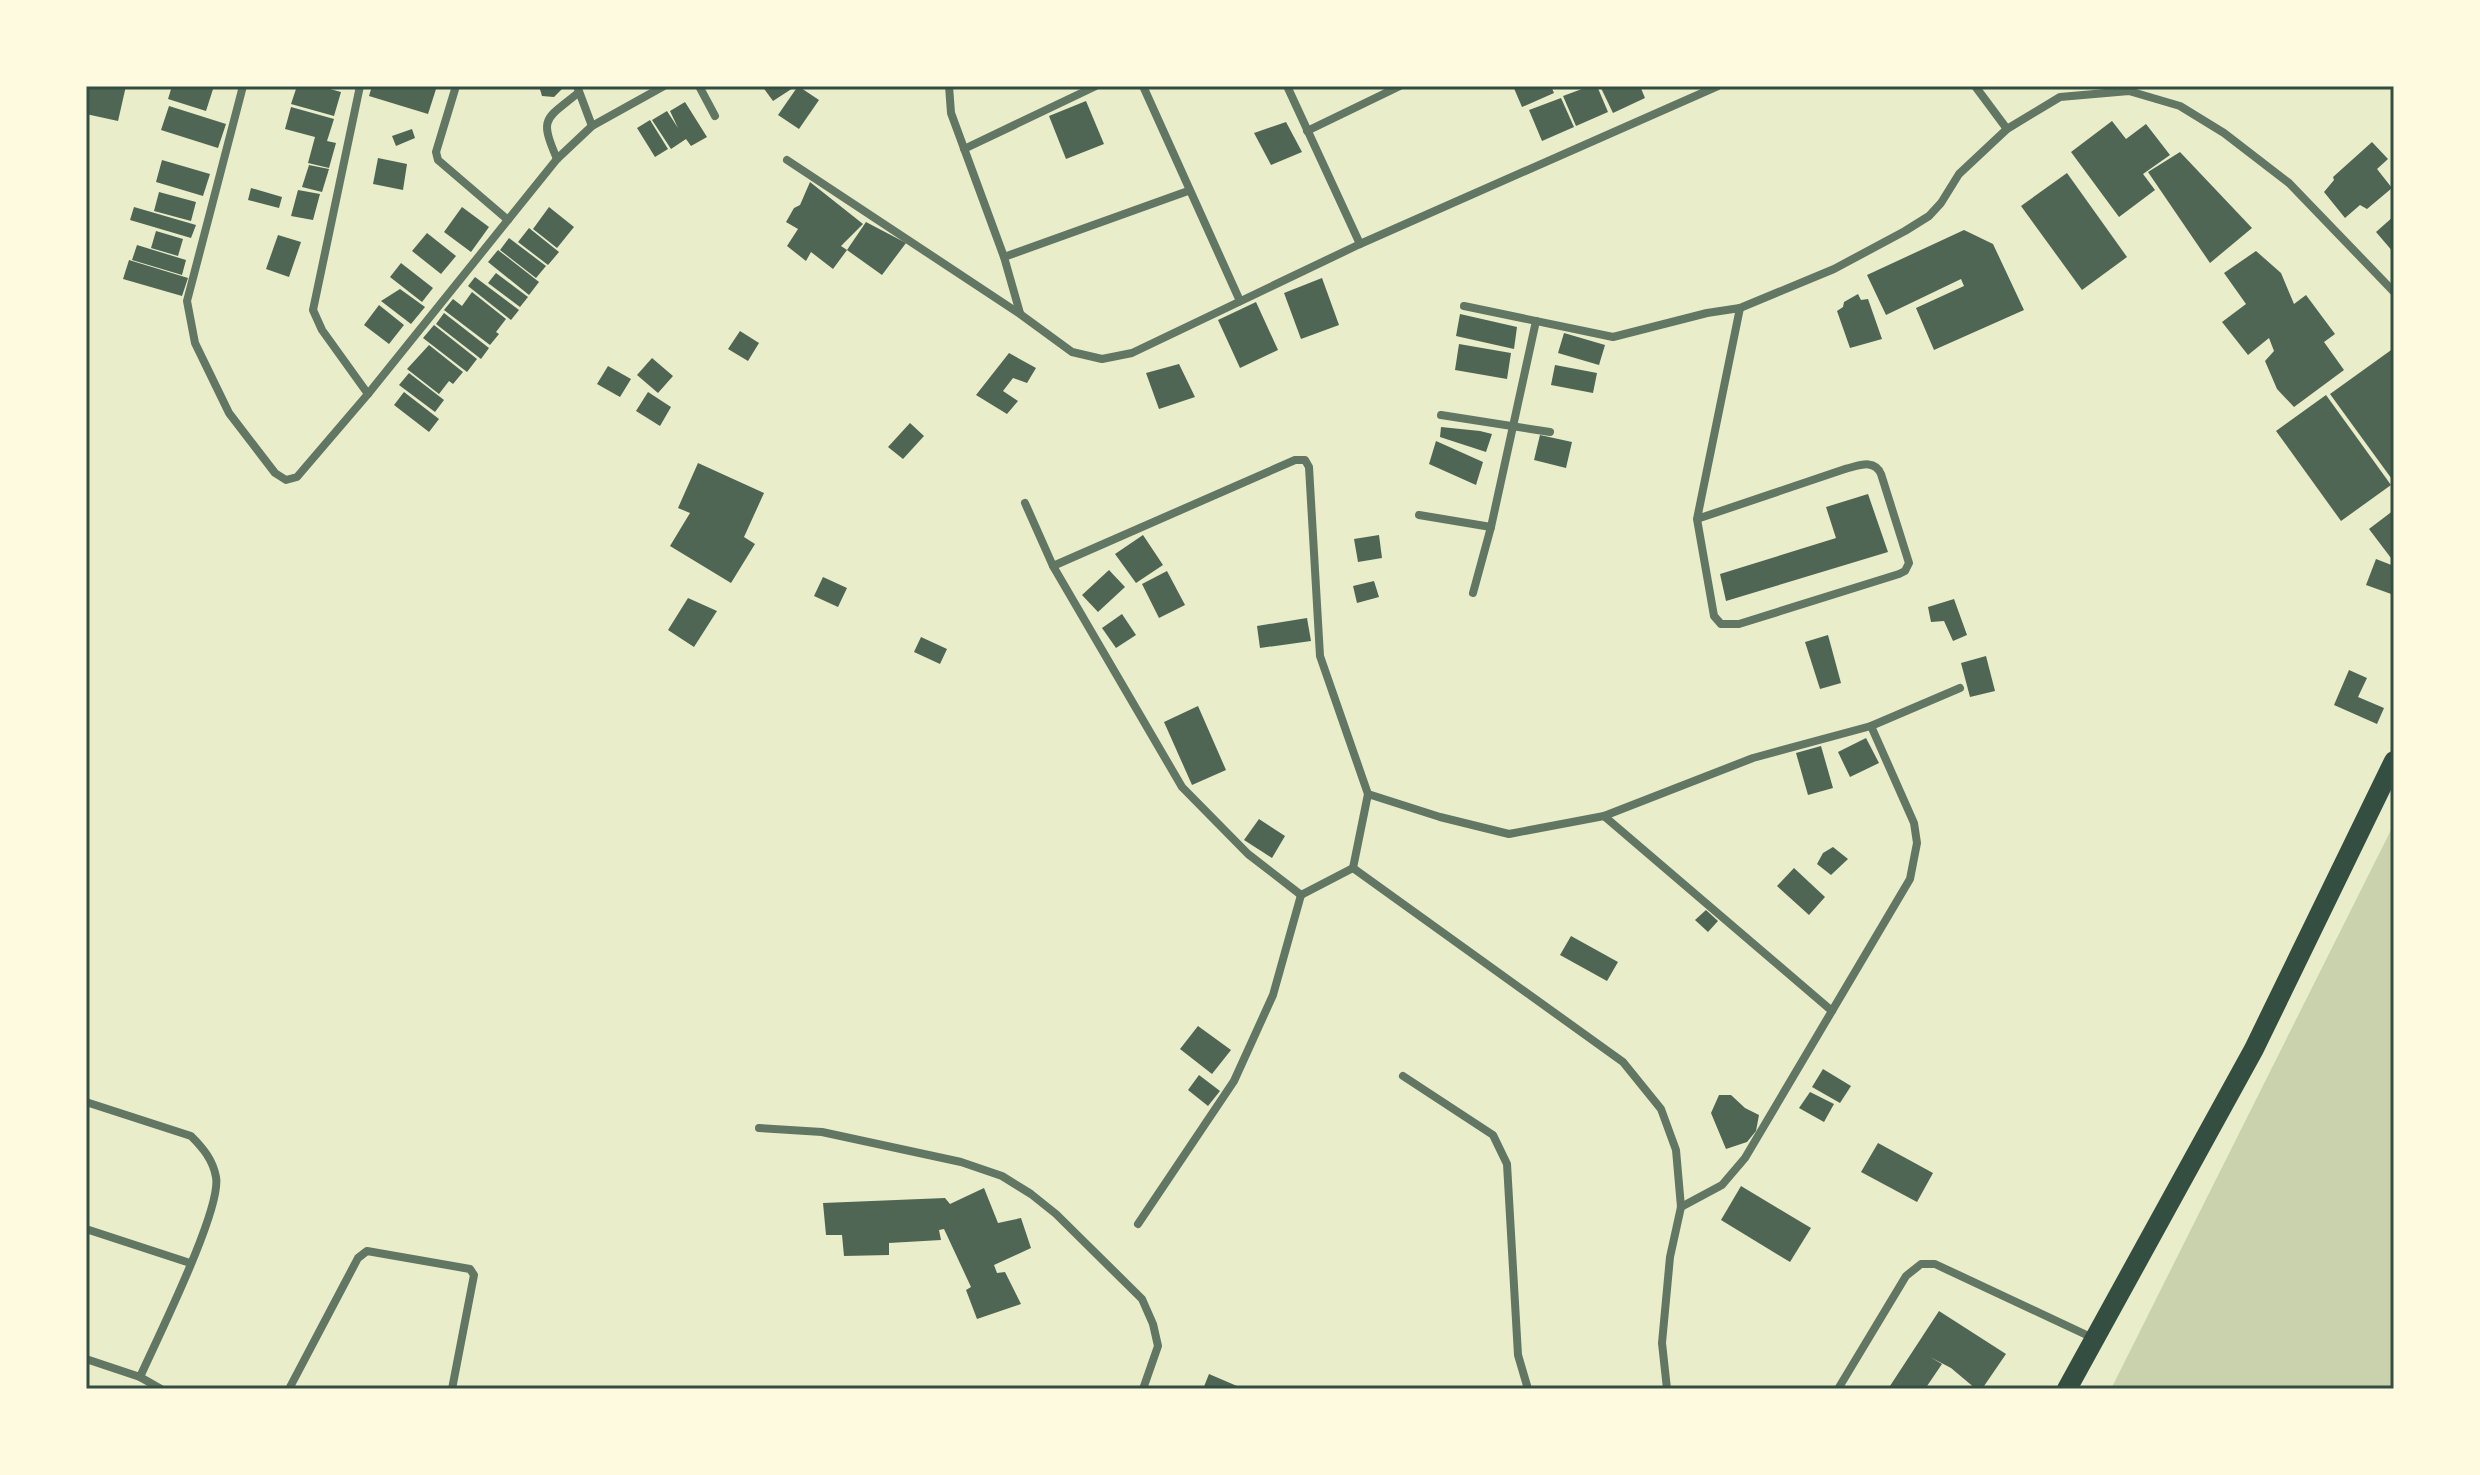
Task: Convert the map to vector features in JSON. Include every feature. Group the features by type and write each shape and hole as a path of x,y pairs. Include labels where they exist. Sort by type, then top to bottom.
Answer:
{"main road":[{"path":"2067,1389 2254,1049 2394,761"}],"street":[{"path":"243,86 187,301 195,343 229,413 275,473 286,480 297,477 368,394 557,159 592,126 664,86"},
{"path":"360,86 313,310 322,330 368,394"},
{"path":"456,86 436,152 438,160 508,220"},
{"path":"699,86 715,116"},
{"path":"949,86 951,113 1004,257 1020,314"},
{"path":"964,149 1096,86"},
{"path":"1143,86 1240,301"},
{"path":"1287,86 1360,244"},
{"path":"1307,131 1400,86"},
{"path":"787,160 1020,314 1072,352 1102,359 1132,353 1360,244 1718,86"},
{"path":"1975,86 2007,129"},
{"path":"557,159 545,125 549,117 578,89 592,126"},
{"path":"1464,306 1613,337 1707,313 1740,308 1834,269 1917,224 1941,203 1959,174 2007,129 2060,97 2129,91 2180,106 2224,133 2289,183 2394,292"},
{"path":"1004,257 1188,191"},
{"path":"1697,519 1870,463 1879,468 1909,563 1905,571 1899,574 1739,624 1721,624 1714,616 1697,519 1740,308"},
{"path":"1473,593 1491,527 1536,321"},
{"path":"1441,415 1550,432"},
{"path":"1053,566 1295,460 1305,460 1309,467 1320,656 1368,794 1353,868"},
{"path":"1025,503 1053,566 1182,787 1248,854 1301,895"},
{"path":"1419,515 1491,527"},
{"path":"1368,794 1440,817 1509,834 1604,816 1753,758 1871,726 1960,688"},
{"path":"1681,1207 1722,1185 1745,1158 1910,879 1917,843 1914,823 1871,726"},
{"path":"1604,816 1832,1011"},
{"path":"1138,1224 1234,1081 1273,995 1301,895 1353,868"},
{"path":"1353,868 1623,1062 1661,1109 1676,1150 1681,1207 1670,1257 1662,1343 1667,1389"},
{"path":"1403,1076 1493,1135 1507,1164 1518,1355 1528,1389"},
{"path":"86,1102 191,1136 212,1162 217,1179 216,1195 190,1263 140,1377"},
{"path":"759,1128 822,1132 961,1162 1002,1176 1031,1194 1056,1214 1142,1299 1158,1346 1143,1389"},
{"path":"86,1229 190,1263"},
{"path":"289,1389 358,1258 367,1251 470,1269 474,1275 452,1389"},
{"path":"1838,1389 1906,1276 1921,1264 1935,1264 2095,1339"},
{"path":"86,1359 140,1377 161,1389"}],"green space":[{"path":"2394,824 2394,1389 2111,1389"}],"building":[{"path":"88,86 126,86 118,121 86,114"},
{"path":"172,86 214,86 206,111 168,99"},
{"path":"297,86 319,86 341,92 334,116 291,104"},
{"path":"372,86 437,86 428,114 369,96"},
{"path":"539,86 561,86 562,89 554,97 542,96"},
{"path":"762,86 791,86 793,88 773,101"},
{"path":"798,86 819,100 799,129 778,115"},
{"path":"1513,86 1551,86 1554,93 1522,107"},
{"path":"1597,86 1608,112 1576,126 1563,96"},
{"path":"1600,86 1640,86 1645,98 1613,113"},
{"path":"1561,98 1574,127 1542,141 1529,110"},
{"path":"1086,101 1104,144 1066,159 1049,116"},
{"path":"685,102 707,137 691,146 686,139 671,149 652,120 667,111 678,128 670,111"},
{"path":"169,106 226,124 218,148 161,130"},
{"path":"291,107 334,119 327,141 336,143 329,168 308,163 315,137 285,129"},
{"path":"650,120 668,149 655,157 637,128"},
{"path":"2112,121 2126,139 2146,124 2170,155 2143,174 2155,190 2119,217 2071,152"},
{"path":"1286,122 1302,152 1271,165 1254,133"},
{"path":"412,129 415,138 396,146 392,136"},
{"path":"2372,142 2388,159 2377,169 2392,188 2367,209 2360,205 2345,218 2324,192 2334,180 2333,177"},
{"path":"2180,152 2252,228 2210,263 2148,172"},
{"path":"378,158 407,164 403,190 373,184"},
{"path":"162,160 210,174 203,196 156,182"},
{"path":"309,165 329,169 322,192 302,187"},
{"path":"2067,173 2127,257 2082,290 2021,206"},
{"path":"810,182 863,224 841,246 847,250 833,269 811,252 806,261 787,246 798,229 786,222 794,208 800,205"},
{"path":"251,188 282,197 279,208 248,200"},
{"path":"298,190 320,194 313,220 291,216"},
{"path":"159,192 196,202 191,221 154,211"},
{"path":"134,207 196,225 191,238 130,220"},
{"path":"462,207 489,227 471,252 444,232"},
{"path":"549,207 574,227 557,248 533,229"},
{"path":"2394,216 2394,253 2376,232"},
{"path":"866,222 906,243 882,275 847,250"},
{"path":"529,228 559,252 548,265 518,242"},
{"path":"1964,230 1993,244 2024,310 1934,350 1916,308 1964,286 1961,279 1886,315 1867,275"},
{"path":"156,231 183,239 178,256 151,248"},
{"path":"427,233 456,256 441,274 412,251"},
{"path":"278,235 301,242 289,277 266,269"},
{"path":"509,238 546,266 536,278 500,250"},
{"path":"137,245 186,260 182,275 132,260"},
{"path":"498,250 539,282 529,295 488,262"},
{"path":"2256,251 2281,273 2294,304 2306,295 2335,334 2324,342 2344,370 2294,407 2277,389 2265,361 2274,351 2269,338 2248,355 2222,322 2246,304 2224,273"},
{"path":"129,260 188,278 182,296 123,279"},
{"path":"401,263 433,288 422,302 390,277"},
{"path":"496,273 528,297 520,307 488,283"},
{"path":"475,277 519,310 511,320 468,286"},
{"path":"1322,278 1339,325 1301,339 1284,293"},
{"path":"400,289 425,307 411,324 381,301"},
{"path":"472,292 506,319 490,345 444,310 453,299 462,306"},
{"path":"1858,294 1861,300 1868,299 1882,339 1850,348 1837,311 1844,302"},
{"path":"1256,302 1278,350 1240,368 1218,320"},
{"path":"379,305 404,325 389,344 364,325"},
{"path":"444,313 489,348 481,359 436,324"},
{"path":"1460,314 1517,327 1514,349 1456,336"},
{"path":"434,325 477,359 467,372 423,338"},
{"path":"740,331 759,343 748,361 728,349"},
{"path":"1564,333 1605,345 1599,365 1558,353"},
{"path":"1459,344 1511,353 1507,379 1455,370"},
{"path":"429,345 463,372 453,384 449,381 439,394 407,369"},
{"path":"2394,348 2394,482 2330,394"},
{"path":"1009,353 1036,368 1027,383 1013,378 1003,391 1018,401 1007,414 976,395"},
{"path":"652,358 673,376 658,393 637,375"},
{"path":"1179,364 1195,397 1159,409 1146,373"},
{"path":"1555,365 1597,373 1593,393 1551,385"},
{"path":"608,366 631,379 620,397 597,384"},
{"path":"409,373 444,400 435,412 399,385"},
{"path":"404,392 439,419 429,432 394,405"},
{"path":"648,392 671,407 660,426 636,411"},
{"path":"2326,395 2391,485 2341,521 2276,431"},
{"path":"910,423 924,436 903,459 888,447"},
{"path":"1441,427 1492,434 1486,452 1440,437"},
{"path":"1540,435 1572,442 1566,468 1534,460"},
{"path":"1436,441 1483,462 1476,485 1429,464"},
{"path":"698,463 764,493 744,537 755,544 731,583 670,546 690,513 678,508"},
{"path":"1868,494 1888,552 1726,601 1720,574 1836,538 1826,507"},
{"path":"2394,510 2394,562 2369,529"},
{"path":"1143,535 1163,565 1136,583 1115,554"},
{"path":"1379,535 1382,558 1358,562 1354,539"},
{"path":"2376,559 2394,566 2394,595 2366,585"},
{"path":"1109,570 1125,587 1098,612 1082,595"},
{"path":"1167,571 1185,605 1159,618 1142,584"},
{"path":"823,577 847,588 838,607 814,596"},
{"path":"1374,581 1379,597 1357,603 1353,586"},
{"path":"688,598 717,611 694,647 668,630"},
{"path":"1954,599 1967,635 1953,641 1944,621 1931,622 1928,607"},
{"path":"1122,614 1136,635 1116,648 1102,628"},
{"path":"1307,618 1311,641 1260,648 1257,626"},
{"path":"1828,635 1841,683 1820,689 1805,642"},
{"path":"921,637 947,649 940,664 914,652"},
{"path":"1986,656 1995,691 1970,697 1961,663"},
{"path":"2349,670 2367,678 2358,697 2384,708 2377,724 2334,705"},
{"path":"1198,706 1226,770 1192,785 1164,722"},
{"path":"1866,738 1879,763 1850,777 1838,752"},
{"path":"1821,746 1833,788 1808,795 1796,753"},
{"path":"1259,819 1285,836 1272,858 1244,840"},
{"path":"1833,847 1848,859 1831,875 1817,864 1823,853"},
{"path":"1794,868 1825,897 1809,915 1777,886"},
{"path":"1706,910 1718,921 1708,932 1695,920"},
{"path":"1571,936 1618,962 1607,981 1560,955"},
{"path":"1198,1026 1231,1050 1212,1074 1180,1049"},
{"path":"1823,1069 1851,1086 1840,1103 1812,1087"},
{"path":"1199,1075 1220,1091 1208,1106 1188,1090"},
{"path":"1810,1092 1834,1104 1824,1122 1799,1108"},
{"path":"1719,1095 1731,1095 1745,1108 1759,1115 1756,1131 1747,1142 1726,1149 1711,1113"},
{"path":"1878,1143 1933,1173 1917,1202 1861,1172"},
{"path":"1741,1186 1811,1228 1790,1262 1721,1220"},
{"path":"984,1188 998,1223 1021,1218 1031,1248 994,1265 997,1273 1005,1272 1021,1304 977,1319 966,1290 971,1287 944,1229 939,1230 941,1240 889,1243 889,1255 844,1256 842,1235 826,1235 823,1203 945,1198 950,1204"},
{"path":"1939,1311 2006,1354 1982,1389 1976,1389 1951,1368 1930,1357 1942,1364 1925,1389 1888,1389"},
{"path":"1209,1374 1244,1389 1203,1389"}]}
